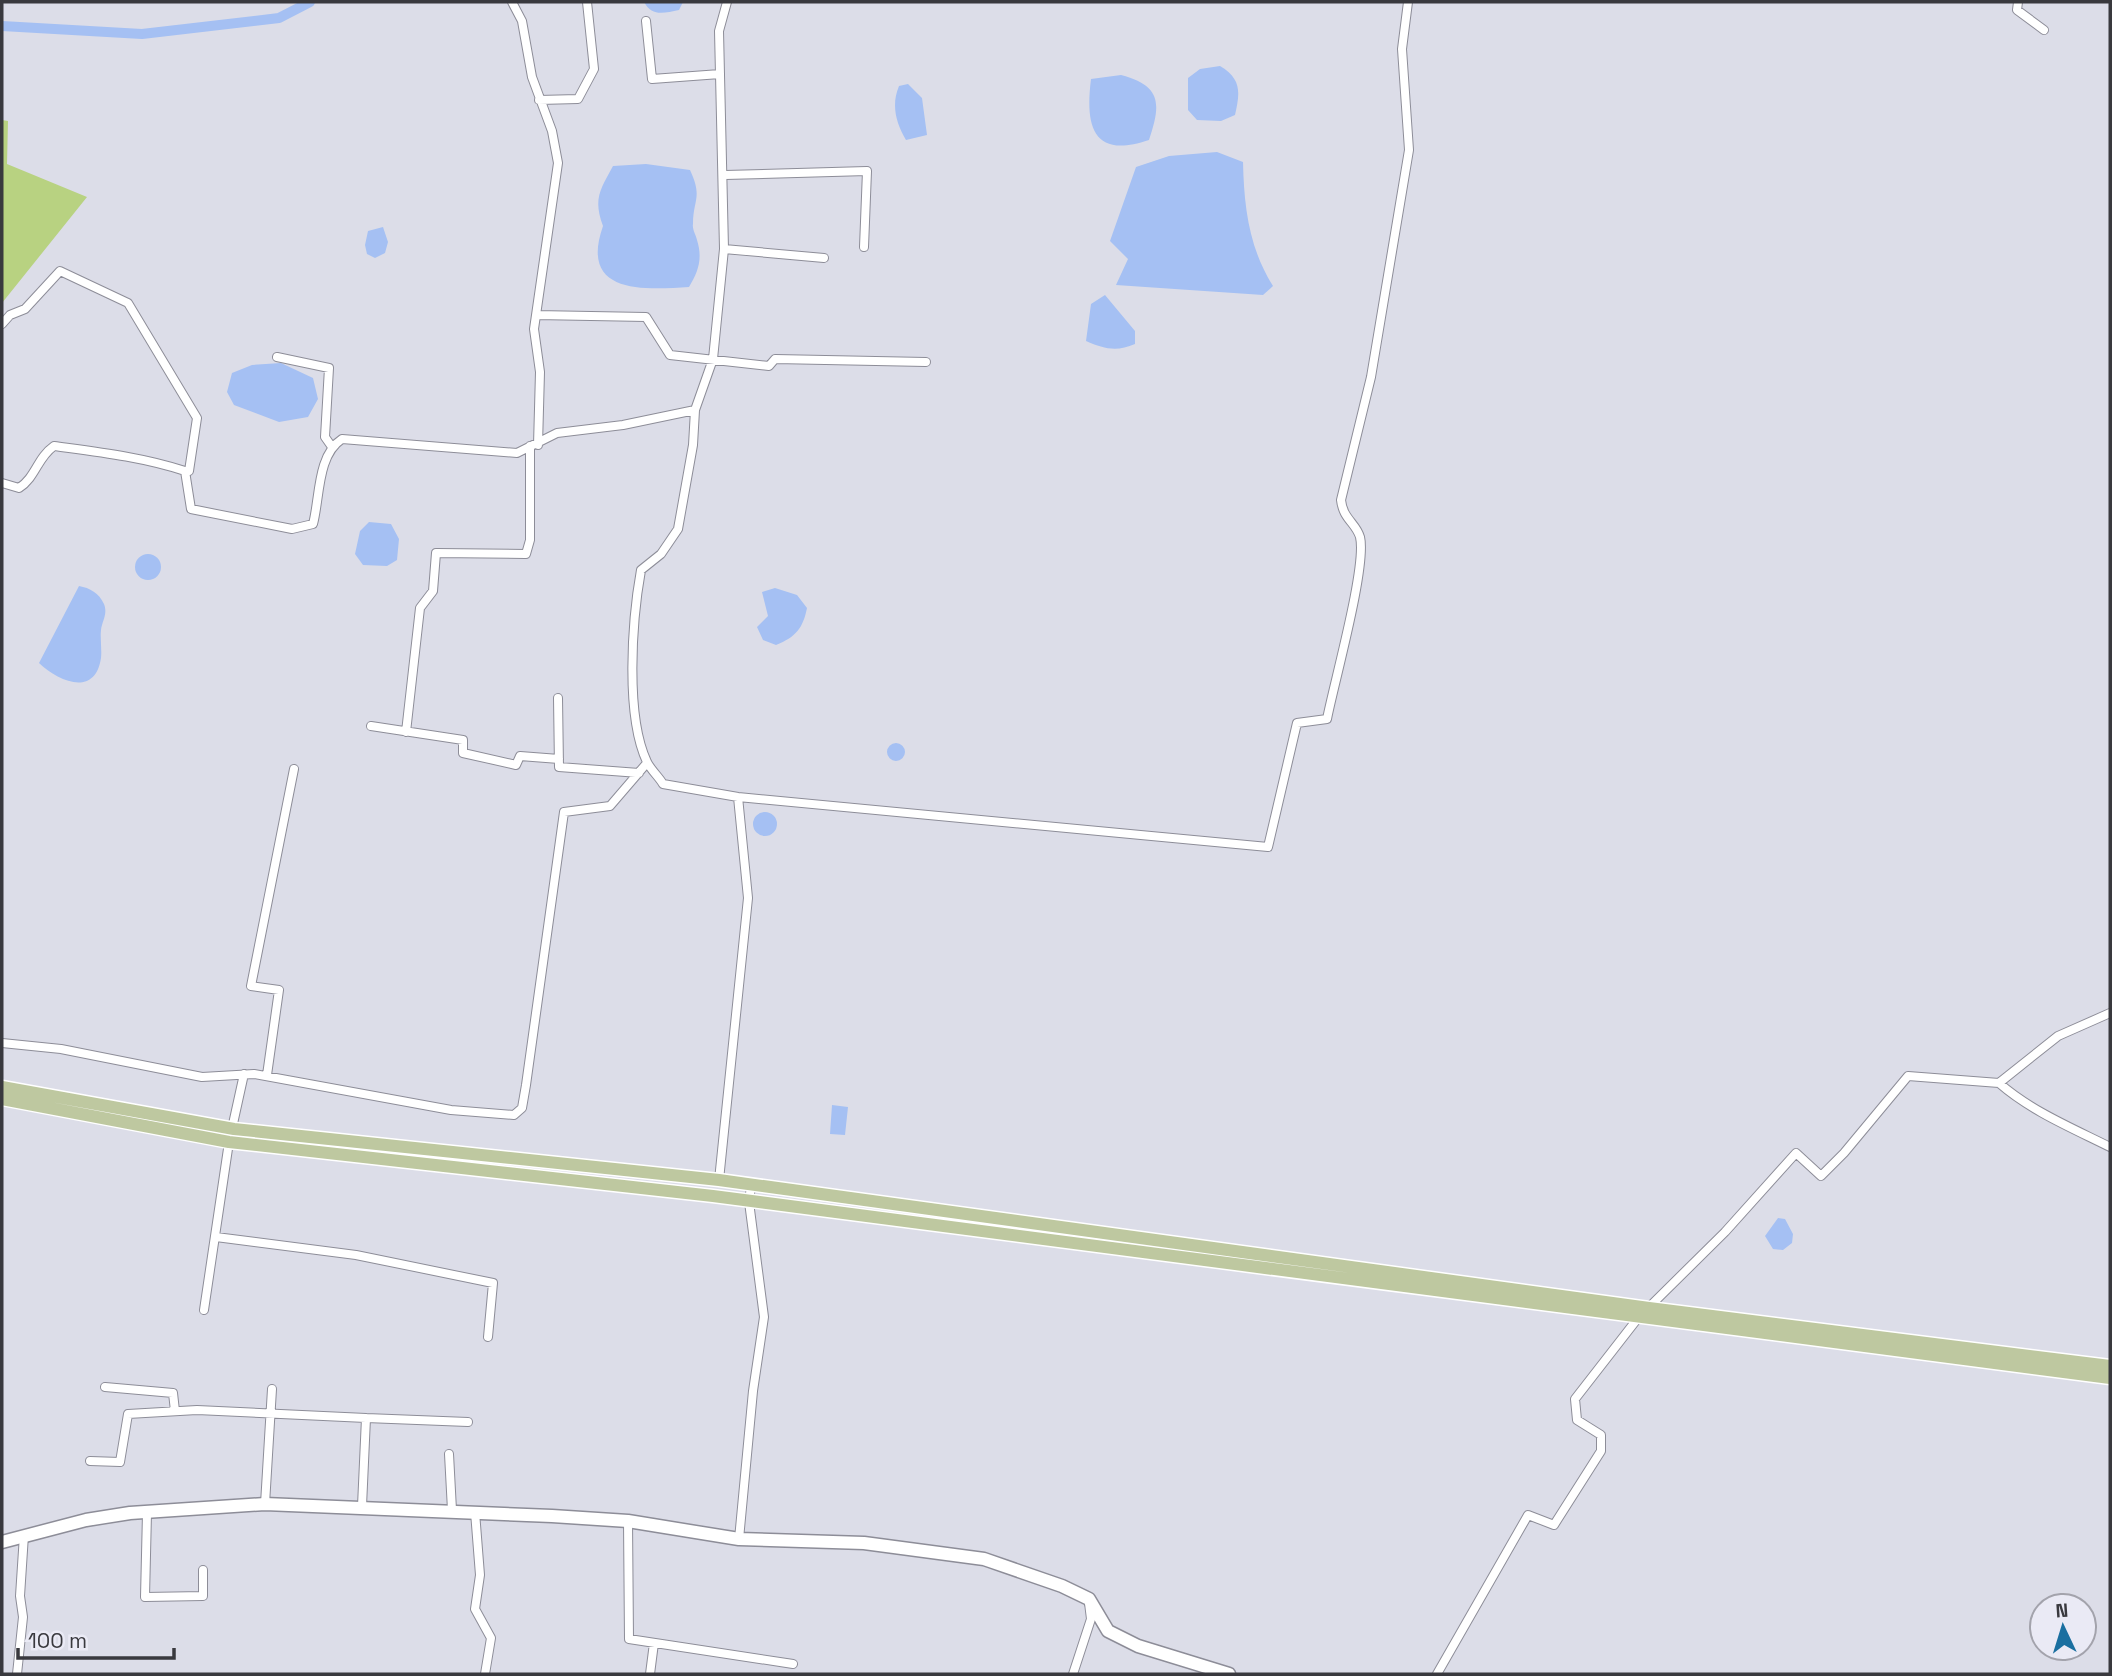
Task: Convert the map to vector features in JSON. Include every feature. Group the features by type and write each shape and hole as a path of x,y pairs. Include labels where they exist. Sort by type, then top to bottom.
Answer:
{"main road":[{"path":"2,1087 231,1136 719,1180 1649,1308 2110,1366"},
{"path":"2,1099 231,1136 2110,1378"}],"street":[{"path":"406,732 420,608 433,591 436,553 526,554 530,540 540,372 534,329 558,163 552,131 539,100 522,21 512,2"},
{"path":"539,100 578,99 594,69 587,2"},
{"path":"727,2 719,31 724,249 713,359 695,410 693,445 678,529 661,554 641,570 634,608 634,706 647,763 663,784 738,797 1268,847 1297,723 1327,719 1360,563 1360,536 1343,514 1341,500 1371,377 1409,150 1402,49 1408,2"},
{"path":"2018,2 2017,10 2044,30"},
{"path":"646,21 652,79 720,74"},
{"path":"724,175 867,172 864,247"},
{"path":"724,249 824,258"},
{"path":"2,324 10,315 25,309 60,271 128,303 197,418 189,471"},
{"path":"536,315 646,317 670,355 769,366 775,359 926,362"},
{"path":"277,357 329,368 325,437 332,447"},
{"path":"2,483 19,488 26,484 32,479 43,454 54,446 112,454 154,461 185,471 191,509 292,529 313,524 325,461 332,447 342,439 517,453 557,433 623,425 695,410"},
{"path":"558,698 559,767 639,773"},
{"path":"371,726 463,740 463,753 516,765 520,756 559,759"},
{"path":"2,1043 71,1051 202,1077 267,1075 451,1110 514,1115 522,1108 526,1085 564,812 610,806 647,763"},
{"path":"267,1075 279,990 251,986 294,769"},
{"path":"719,1180 748,898 738,797"},
{"path":"1999,1083 2058,1036 2110,1013"},
{"path":"204,1310 231,1136 244,1074"},
{"path":"1437,1674 1528,1515 1554,1525 1601,1451 1601,1435 1577,1420 1575,1399 1638,1318 1725,1232 1796,1153 1821,1176 1844,1153 1908,1076 1999,1083 2012,1095 2110,1147"},
{"path":"739,1539 753,1391 764,1317 749,1202 751,1186"},
{"path":"216,1237 356,1255 493,1283 488,1337"},
{"path":"105,1387 173,1393 175,1411"},
{"path":"265,1504 272,1389"},
{"path":"90,1461 120,1462 128,1414 175,1411 269,1412 468,1422"},
{"path":"362,1506 366,1418"},
{"path":"449,1454 452,1510"},
{"path":"2,1542 86,1520 265,1504 452,1510 628,1521 739,1539 864,1543 984,1559 1062,1586 1089,1600 1108,1632 1138,1646 1229,1674"},
{"path":"475,1512 480,1575 475,1609 491,1639 485,1674"},
{"path":"147,1513 145,1597 203,1596 203,1570"},
{"path":"628,1521 629,1639 793,1664"},
{"path":"18,1674 23,1618 20,1596 24,1535"},
{"path":"1073,1674 1091,1619 1089,1600"},
{"path":"650,1674 654,1643"}],"green space":[{"path":"2,120 8,121 7,164 87,197 2,303"}],"water":[{"path":"644,2 683,2 679,10 659,13 651,10"},
{"path":"1220,66 1232,76 1238,87 1235,115 1221,121 1197,120 1188,110 1188,78 1200,69"},
{"path":"1121,75 1144,85 1155,98 1155,116 1149,140 1130,145 1104,142 1092,124 1089,96 1091,79"},
{"path":"908,84 922,98 927,135 906,140 897,120 895,107 899,86"},
{"path":"1217,152 1243,162 1249,227 1258,257 1273,286 1263,295 1116,285 1128,259 1110,241 1136,167 1169,156"},
{"path":"646,164 690,170 694,179 697,193 693,226 699,247 699,259 697,271 689,287 635,287 619,283 607,276 600,265 598,248 603,226 599,195 613,166"},
{"path":"383,227 388,242 385,253 375,258 367,254 365,245 368,231"},
{"path":"1105,295 1135,331 1135,344 1110,348 1086,341 1091,304"},
{"path":"281,363 313,378 318,399 308,417 279,422 234,405 227,392 232,373 252,365"},
{"path":"369,522 391,524 399,539 397,560 387,566 363,565 355,554 360,531"},
{"path":"148,554 157,558 161,567 157,576 148,580 139,576 135,567 139,558"},
{"path":"79,586 97,594 105,611 101,630 101,658 97,670 84,682 65,680 39,663"},
{"path":"775,588 797,595 807,608 797,631 789,639 776,645 763,640 757,627 768,616 762,592"},
{"path":"892,743 900,743 905,752 903,759 892,761 887,756 887,748"},
{"path":"765,812 773,816 777,824 773,832 765,836 757,832 753,824 757,816"},
{"path":"832,1105 848,1107 845,1135 830,1134"},
{"path":"1778,1218 1785,1219 1793,1234 1792,1243 1783,1250 1773,1249 1765,1236"}],"waterway":[{"path":"2,26 142,34 279,18 310,2"}]}
